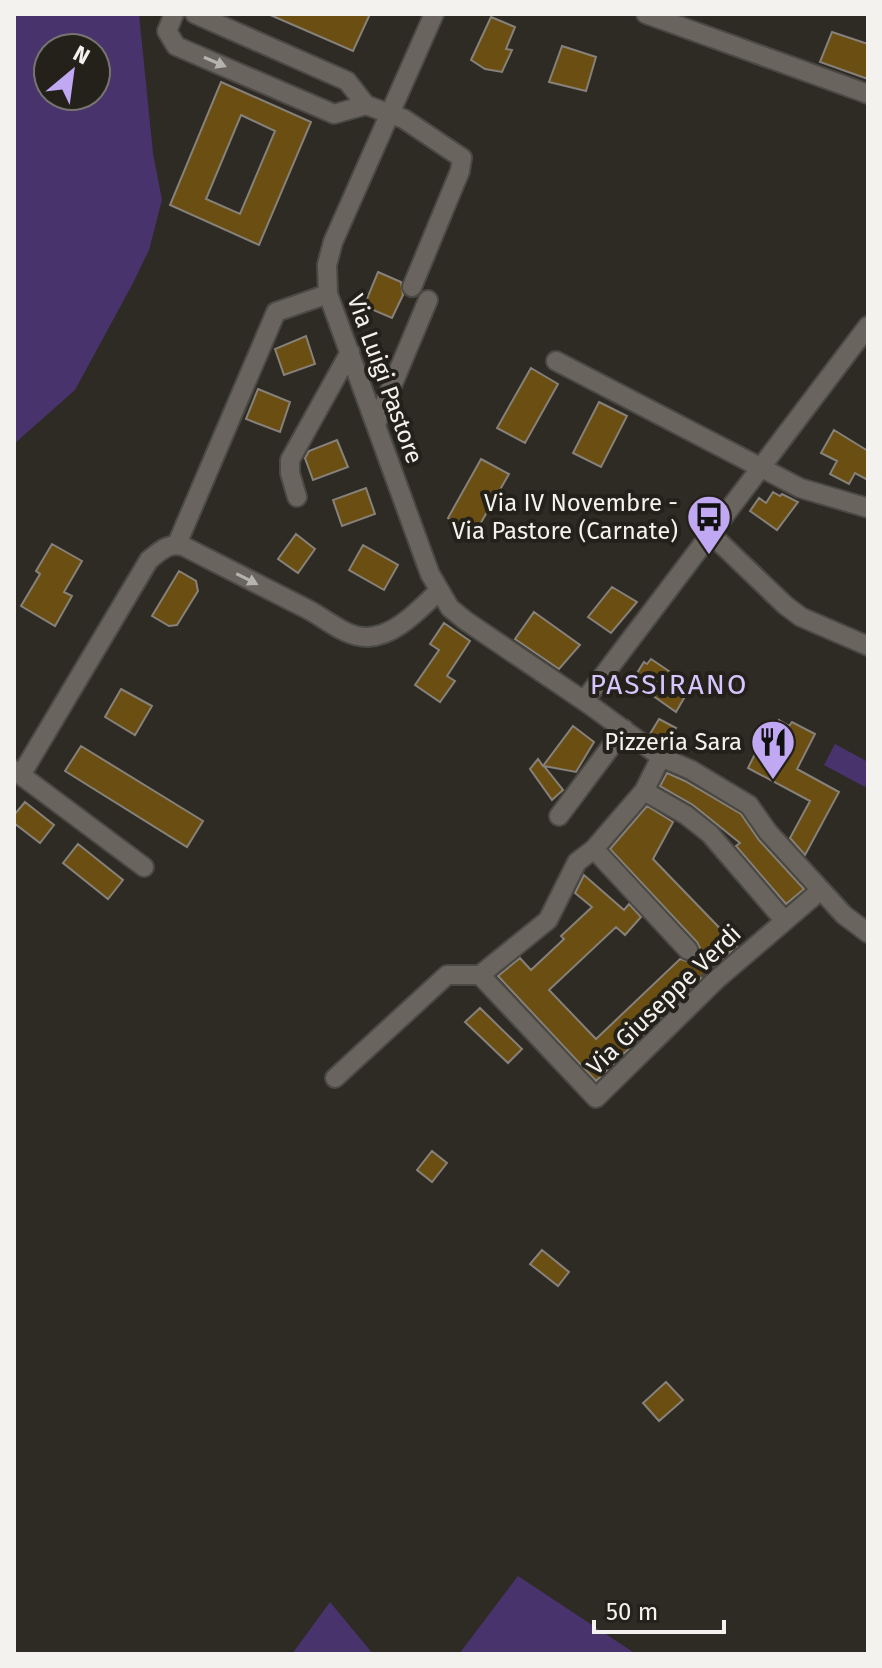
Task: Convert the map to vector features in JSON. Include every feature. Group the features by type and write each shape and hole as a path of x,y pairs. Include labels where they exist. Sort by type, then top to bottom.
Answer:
{"street":[{"path":"174,14 167,31 176,46 334,114 366,105"},
{"path":"195,14 347,81 366,105 404,119 462,158 460,171 412,287"},
{"name":"Via Luigi Pastore","path":"434,14 333,242 327,265 328,294 430,574 439,591 450,608 466,621 584,701"},
{"path":"646,14 868,94"},
{"path":"279,90 293,57"},
{"path":"177,544 276,312 328,294"},
{"path":"376,424 428,300"},
{"path":"868,326 584,701 661,757 691,770 749,805 768,832 844,915 868,933"},
{"path":"297,497 290,473 290,460 350,352"},
{"path":"556,361 800,488 868,508"},
{"path":"711,534 801,617 868,646"},
{"path":"144,867 18,773 149,560 162,549 177,544 311,611 336,627 364,638 386,634 406,622 439,591"},
{"path":"559,816 624,729"},
{"path":"335,1078 447,975 480,975 548,920 577,862 594,849 644,791 661,757"},
{"path":"644,791 686,815 710,834 784,920"},
{"path":"594,849 688,950"},
{"name":"Via Giuseppe Verdi","path":"480,975 596,1098 713,977 821,890"}],"shaded area":[{"path":"14,14 139,14 153,153 162,200 149,250 75,390 14,444"},
{"path":"835,744 868,762 865,787 824,765"},
{"path":"518,1576 636,1654 459,1654"},
{"path":"330,1602 373,1654 292,1654"}],"building":[{"path":"268,14 370,14 353,51"},
{"path":"491,17 515,27 506,49 512,50 502,72 485,69 471,60"},
{"path":"832,32 868,44 868,79 820,62"},
{"path":"562,46 596,57 586,91 549,82"},
{"path":"221,82 311,122 259,245 170,205","holes":["241,115 275,131 240,214 206,199"]},
{"path":"378,272 401,282 403,295 392,318 364,306"},
{"path":"306,336 315,364 284,375 275,349"},
{"path":"531,368 558,384 525,443 497,428"},
{"path":"258,389 290,402 280,432 246,419"},
{"path":"599,402 627,416 601,467 573,453"},
{"path":"834,430 868,451 868,480 855,473 849,484 830,474 837,461 821,453"},
{"path":"337,440 348,467 313,480 305,458 309,451"},
{"path":"481,459 509,474 475,533 448,518"},
{"path":"366,488 375,514 342,526 333,500"},
{"path":"773,492 798,502 777,530 750,511 759,498 766,503"},
{"path":"296,534 315,549 298,573 278,559"},
{"path":"52,544 82,561 64,592 72,596 55,626 21,606 40,574 36,571"},
{"path":"363,545 398,565 384,590 349,570"},
{"path":"179,571 196,581 198,591 177,625 169,626 152,616"},
{"path":"612,587 637,602 611,633 588,617"},
{"path":"534,612 580,645 559,669 515,639"},
{"path":"444,623 470,641 447,676 455,681 440,702 415,685 439,650 430,644"},
{"path":"651,659 691,686 676,712 632,681 644,662 647,664"},
{"path":"121,689 152,706 135,735 105,717"},
{"path":"659,719 676,728 666,745 650,734"},
{"path":"779,720 789,726 792,722 815,734 797,769 839,792 805,855 790,838 810,801 748,768 760,744 764,746"},
{"path":"573,726 594,742 576,772 544,766 563,790 552,800 530,769 538,759 543,766"},
{"path":"81,746 203,821 187,847 65,771"},
{"path":"667,773 741,814 759,840 804,889 786,904 736,846 740,843 693,805 660,786"},
{"path":"25,802 54,825 40,843 14,823 14,815"},
{"path":"647,806 673,822 653,859 737,946 596,1081 498,976 520,958 531,970 592,907 575,893 584,875 624,910 629,904 641,917 625,935 616,927 549,990 596,1039 680,959 690,962 697,958 700,948 697,942 610,849"},
{"path":"78,844 123,880 108,899 63,863"},
{"path":"480,1008 522,1049 508,1063 465,1022"},
{"path":"432,1151 447,1163 432,1182 417,1170"},
{"path":"542,1250 569,1272 558,1286 530,1264"},
{"path":"666,1382 683,1400 659,1421 643,1403"}],"tunnel":[{"path":"688,950 711,974"}],"place":[{"name":"Via IV Novembre - Via Pastore (Carnate)","path":"709,556"},
{"name":"Pizzeria Sara","path":"773,781"}],"district":[{"name":"PASSIRANO","path":"669,684"}]}
